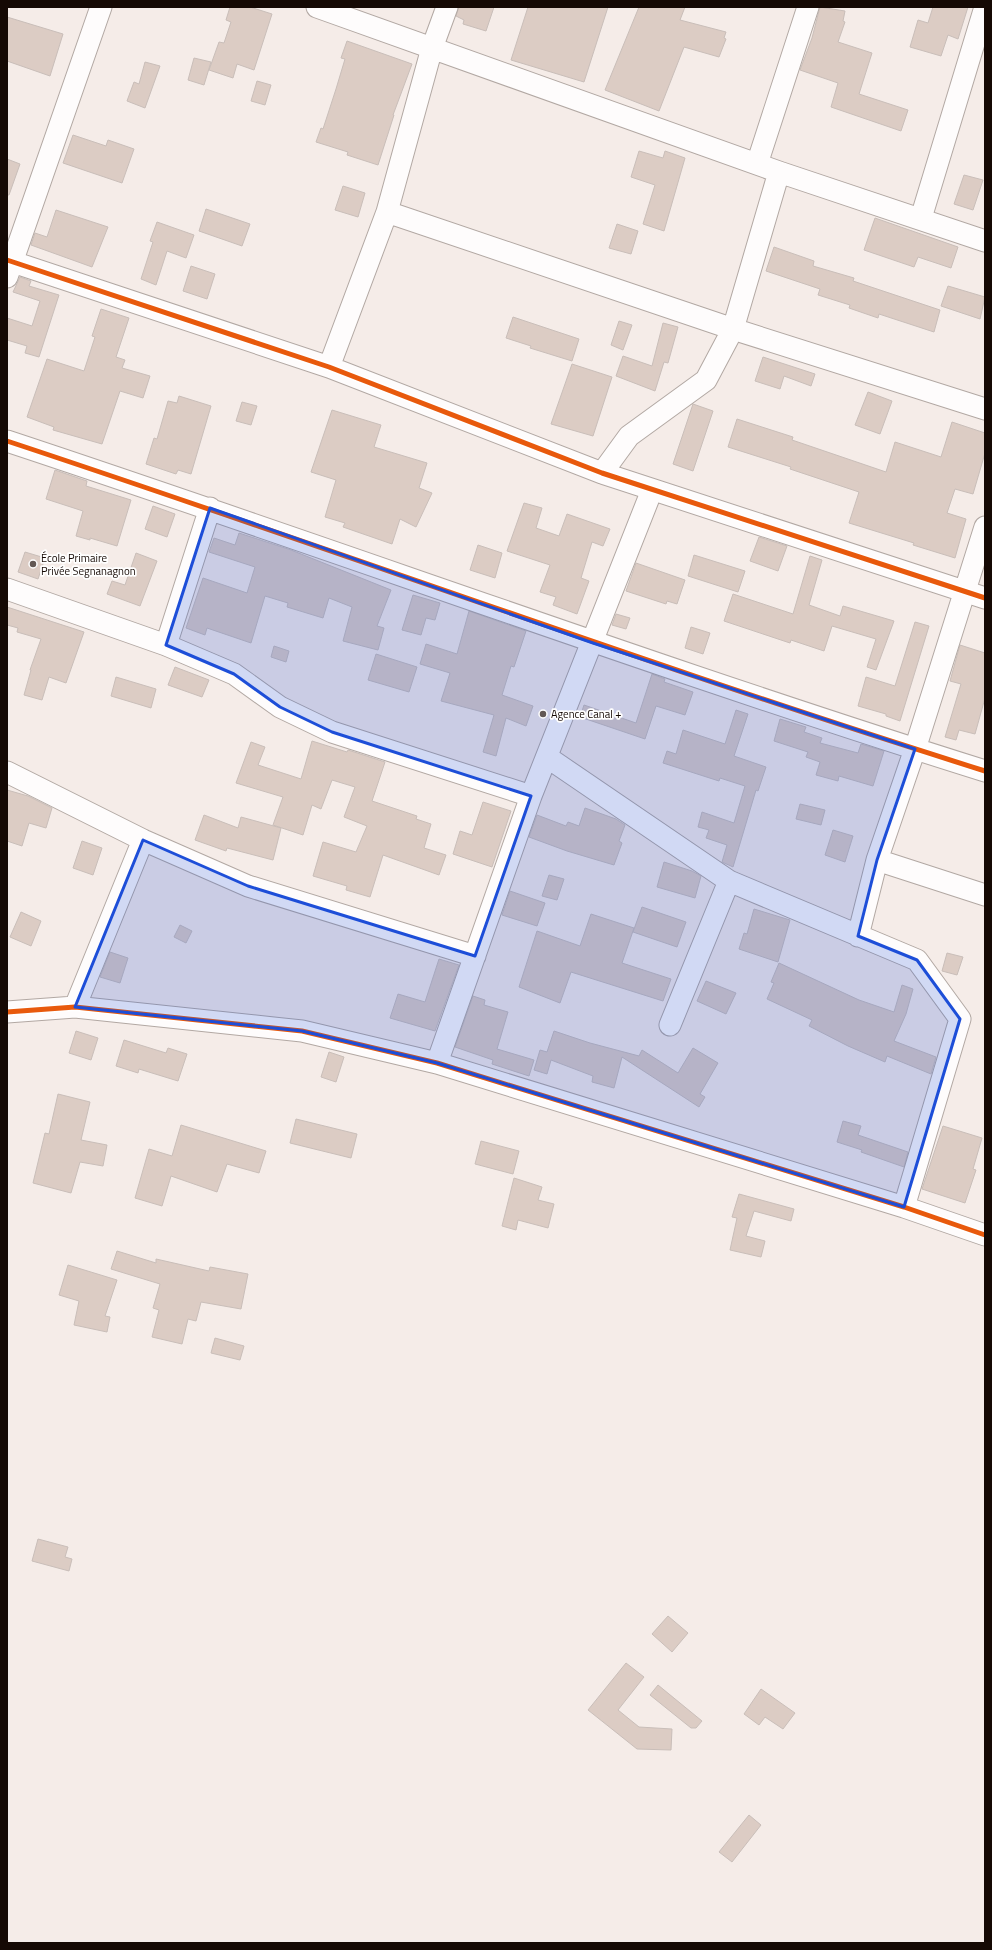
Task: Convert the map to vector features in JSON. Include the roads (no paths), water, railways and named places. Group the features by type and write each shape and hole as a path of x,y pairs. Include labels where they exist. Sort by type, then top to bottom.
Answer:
{"street":[{"path":"101,7 9,266 329,367 602,473 985,598"},
{"path":"317,7 778,172 921,218 985,241"},
{"path":"329,367 387,212 432,48 447,7"},
{"path":"757,164 808,7"},
{"path":"921,218 985,7"},
{"path":"602,473 629,436 706,380 733,329 778,172"},
{"path":"387,212 733,329 985,410"},
{"path":"7,441 210,508 592,643 985,771"},
{"path":"437,1063 531,796 652,490"},
{"path":"166,645 210,508"},
{"path":"858,936 877,860 915,749 985,527"},
{"path":"7,589 166,645 234,674 280,707 332,732 531,796"},
{"path":"546,757 728,882 917,960 960,1019 904,1207"},
{"path":"7,772 144,840 248,886 475,956"},
{"path":"75,1006 144,840"},
{"path":"877,860 985,895"},
{"path":"670,1025 728,882"},
{"path":"7,1012 75,1006 302,1032 437,1063 904,1207 985,1235"}],"place":[{"name":"École Primaire Privée Segnanagnon","path":"33,564"},
{"name":"Agence Canal +","path":"543,714"}]}
